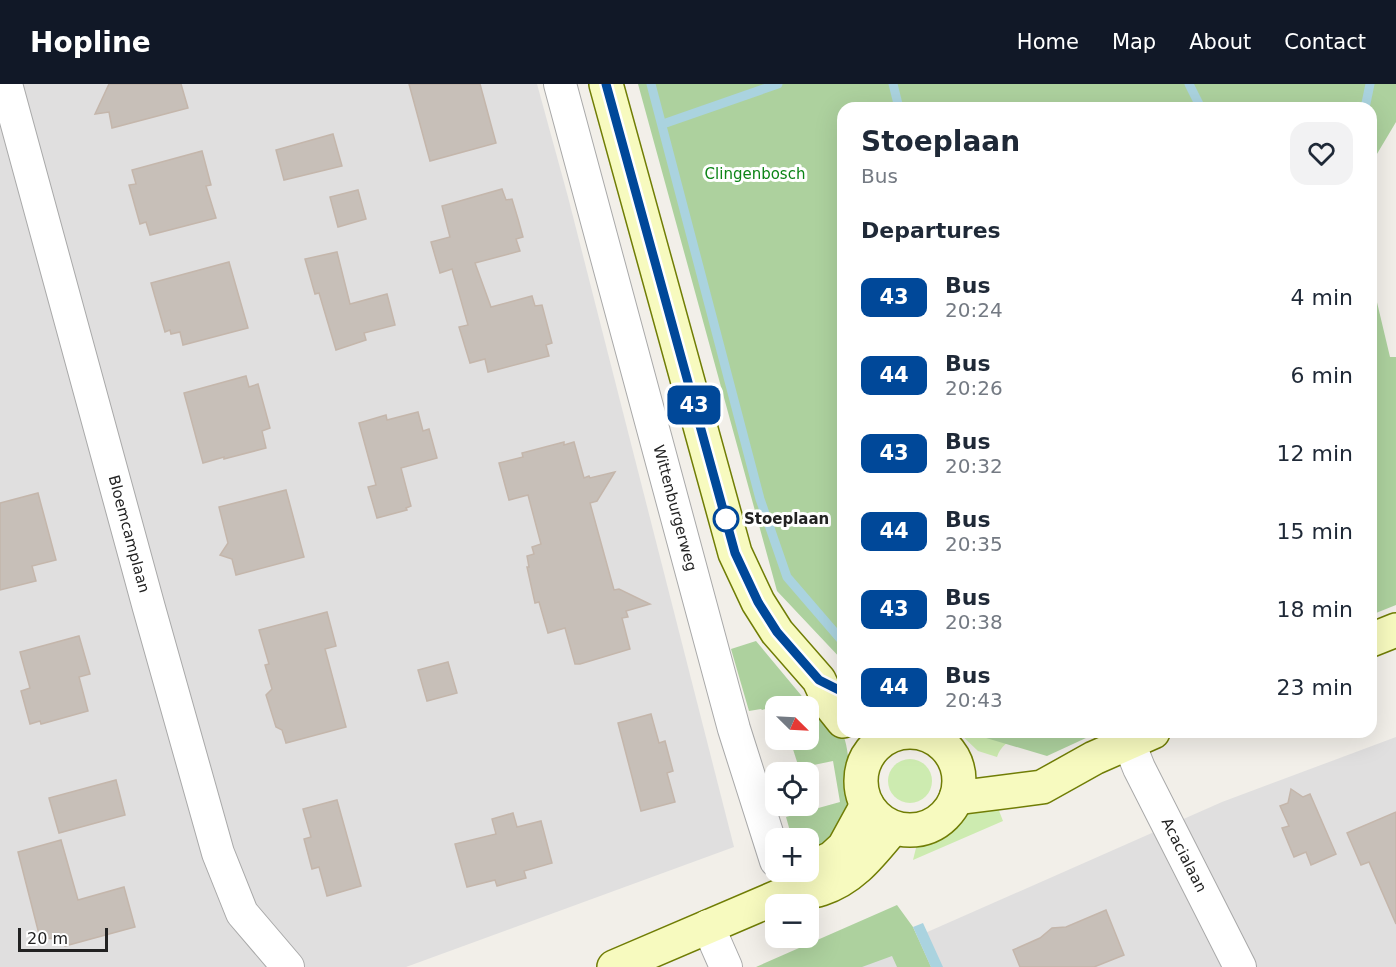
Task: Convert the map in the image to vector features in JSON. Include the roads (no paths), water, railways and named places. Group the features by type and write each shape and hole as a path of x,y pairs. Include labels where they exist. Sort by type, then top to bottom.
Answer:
{"street":[{"name":"Bloemcamplaan","path":"6,84 218,853 242,913 288,967"},
{"name":"Wittenburgerweg","path":"560,84 734,729 766,828"},
{"path":"606,84 735,553 758,602 777,632 831,686 831,706 837,714"},
{"path":"1377,638 1396,630"},
{"path":"875,738 863,766 860,779 862,793 867,806 882,822 906,831 931,826 942,819 950,809 957,783 953,757 937,740 931,738"},
{"path":"957,783 1042,787 1094,758 1139,738"},
{"name":"Acacialaan","path":"1141,738 1139,768 1240,967"},
{"path":"819,864 832,858 844,847 867,806"},
{"path":"614,967 708,926 783,882 819,890 858,869 893,828"},
{"path":"708,926 726,967"}],"water":[{"path":"923,923 943,967 931,967 913,927"}],"waterway":[{"path":"651,84 760,499 787,577 837,635"},
{"path":"663,124 778,84"},
{"path":"893,84 898,102"},
{"path":"1189,84 1198,102"},
{"path":"1366,102 1370,84"}],"place":[{"name":"Stoeplaan","path":"726,519"}],"park label":[{"name":"Clingenbosch","path":"755,174"}]}
